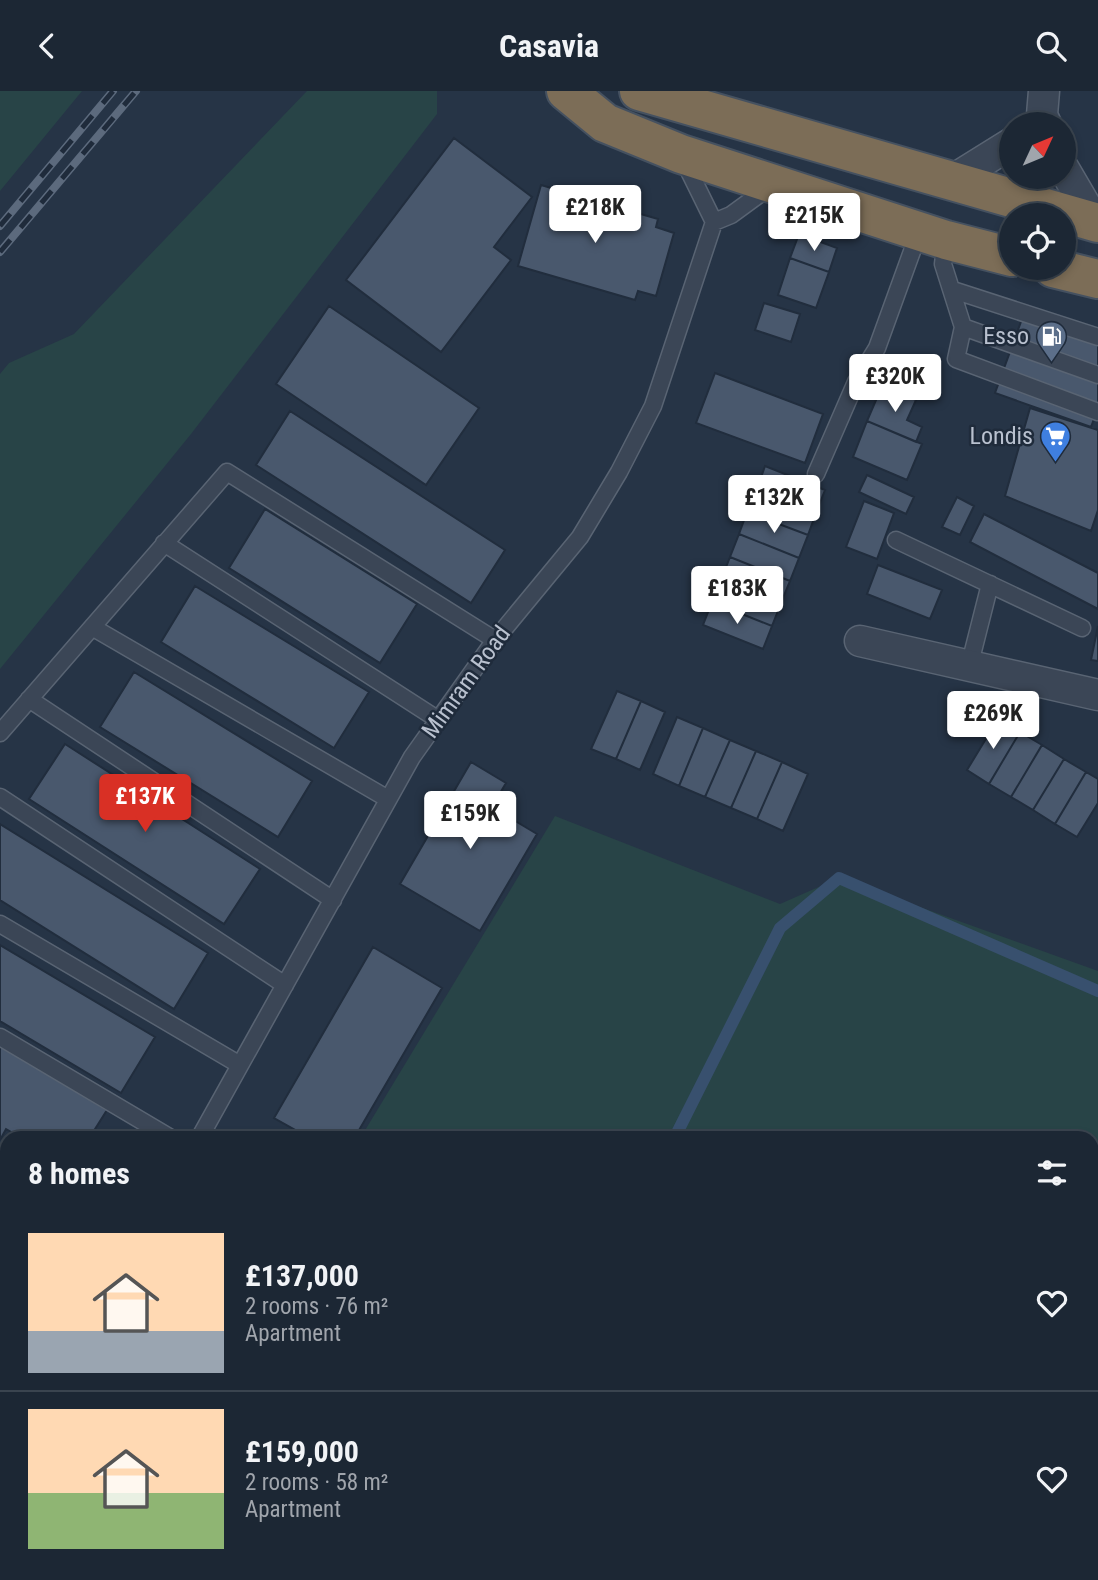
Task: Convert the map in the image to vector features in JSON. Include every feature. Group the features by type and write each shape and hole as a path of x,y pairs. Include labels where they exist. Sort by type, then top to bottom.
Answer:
{"highway":[{"path":"566,91 605,123 681,155 933,236 999,254"},
{"path":"639,91 1096,223"},
{"path":"1076,274 1098,279"}],"street":[{"path":"951,181 999,151"},
{"path":"1076,189 1096,223"},
{"path":"860,641 1098,695"}],"lane":[{"path":"681,155 714,222 730,215 774,185"},
{"name":"Mimram Road","path":"203,1131 388,800 437,719 495,640 580,537 620,472 653,407 714,222"},
{"path":"933,236 963,327 956,359 1098,412"},
{"path":"816,474 856,382 877,348 933,236"},
{"path":"953,290 1098,337"},
{"path":"963,327 1098,375"},
{"path":"0,733 226,472 495,640"},
{"path":"896,540 1082,628"},
{"path":"164,543 437,719"},
{"path":"969,667 990,585"},
{"path":"92,627 388,800"},
{"path":"29,699 332,900"},
{"path":"0,797 285,985"},
{"path":"0,924 240,1065"},
{"path":"0,1037 159,1131"}],"green space":[{"path":"0,91 82,91 0,191"},
{"path":"307,91 437,91 437,114 191,434 0,669 0,374 9,363 74,334"},
{"path":"555,816 780,904 839,878 1098,971 1098,1131 365,1131"}],"building":[{"path":"454,138 532,197 494,247 511,260 441,352 346,280"},
{"path":"541,185 658,219 656,227 674,233 656,296 638,291 635,300 518,266"},
{"path":"799,234 837,248 829,272 790,258"},
{"path":"790,258 829,272 816,308 778,295"},
{"path":"764,303 800,314 791,342 755,330"},
{"path":"329,306 479,408 426,485 276,384"},
{"name":"Esso","path":"1026,308 1098,332 1098,408 1091,427 995,393"},
{"path":"715,373 823,414 805,463 696,423"},
{"path":"882,386 916,400 907,420 922,427 916,442 867,421"},
{"name":"Londis","path":"1030,408 1098,430 1098,510 1091,531 1005,496"},
{"path":"290,411 505,550 471,603 256,465"},
{"path":"867,421 922,444 907,480 853,457"},
{"path":"765,466 825,490 816,513 757,489"},
{"path":"867,475 914,497 906,514 859,492"},
{"path":"757,489 816,513 808,535 747,512"},
{"path":"957,497 974,506 960,535 942,527"},
{"path":"864,501 894,513 877,559 846,547"},
{"path":"265,509 417,604 380,663 229,568"},
{"path":"747,512 808,535 799,558 739,534"},
{"path":"984,514 1098,573 1098,609 970,542"},
{"path":"739,534 799,558 790,581 730,557"},
{"path":"730,557 790,581 781,603 721,580"},
{"path":"878,565 942,590 930,619 867,594"},
{"path":"721,580 781,603 772,626 712,602"},
{"path":"195,586 369,692 334,748 161,642"},
{"path":"712,602 772,626 763,649 703,625"},
{"path":"1098,626 1098,661 1091,660"},
{"path":"134,672 312,781 278,837 100,727"},
{"path":"617,691 641,701 616,759 591,749"},
{"path":"641,701 665,712 640,770 616,759"},
{"path":"677,717 703,728 679,786 653,774"},
{"path":"998,719 1020,732 989,784 967,770"},
{"path":"703,728 730,740 705,797 679,786"},
{"path":"1020,732 1042,745 1011,797 989,784"},
{"path":"730,740 756,751 731,808 705,797"},
{"path":"65,744 260,869 224,924 29,799"},
{"path":"1042,745 1064,759 1033,810 1011,797"},
{"path":"756,751 782,762 757,819 731,808"},
{"path":"1064,759 1086,772 1055,824 1033,810"},
{"path":"471,762 506,783 492,807 537,834 480,931 400,884"},
{"path":"782,762 808,774 783,831 757,819"},
{"path":"1086,772 1098,779 1098,803 1077,837 1055,824"},
{"path":"0,824 208,953 174,1009 0,900"},
{"path":"0,945 155,1037 121,1093 0,1021"},
{"path":"373,947 442,988 359,1131 297,1131 274,1118"},
{"path":"0,1044 107,1110 94,1131 0,1131"}],"waterway":[{"path":"678,1131 780,928 839,878 1098,991"}],"railway":[{"path":"0,226 113,91"},
{"path":"0,252 136,91"}],"place":[{"name":"Esso","path":"1052,363"},
{"name":"Londis","path":"1056,463"}]}
